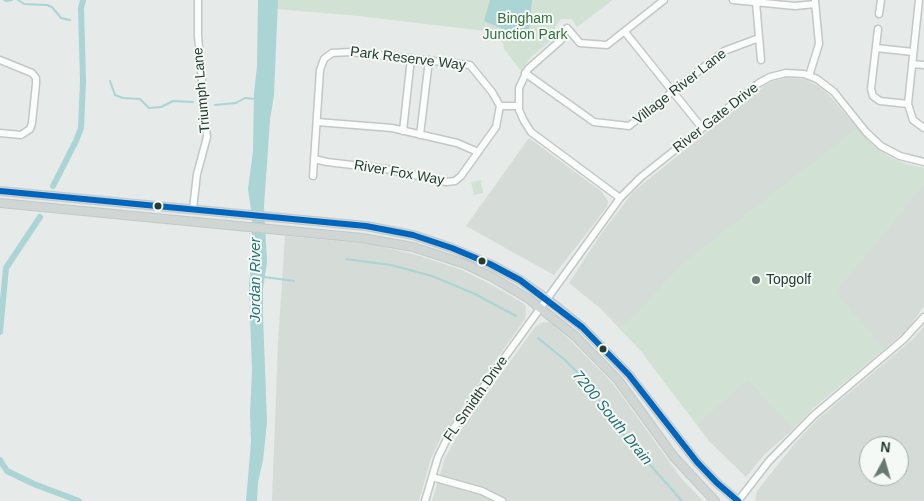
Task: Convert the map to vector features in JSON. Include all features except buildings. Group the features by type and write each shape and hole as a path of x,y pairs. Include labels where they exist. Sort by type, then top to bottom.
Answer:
{"main road":[{"path":"0,191 280,216 373,227 432,241 490,264 520,280 607,368 628,393 674,457 715,501"},
{"path":"0,203 236,224 374,239 425,251 479,270 544,304 582,328 629,375 697,462 738,501"}],"street":[{"name":"Triumph Lane","path":"193,209 197,174 207,137 198,36 198,0"},
{"path":"620,198 534,135 524,121 519,106 520,88 525,73 534,62 561,40 566,28 580,43 603,46 611,43 664,0"},
{"path":"733,0 795,6 815,2 819,44 810,76"},
{"path":"879,14 881,0"},
{"path":"919,0 921,11 913,52 908,104 913,120 924,128"},
{"path":"756,2 762,60"},
{"path":"878,29 873,96 880,101 908,104"},
{"path":"625,32 702,128"},
{"name":"Village River Lane","path":"525,73 597,124 629,126 724,51 759,38"},
{"path":"876,48 913,52"},
{"name":"Park Reserve Way","path":"313,176 320,70 323,61 329,54 344,52 470,65 492,92 500,106"},
{"path":"403,131 411,58"},
{"path":"0,60 29,71 35,76 36,84 30,129 21,135 0,134"},
{"path":"420,135 429,60"},
{"path":"912,64 924,65"},
{"name":"River Gate Drive","path":"544,304 620,198 641,177 767,78 786,73 810,76 820,81 831,89 871,138 900,156 924,162"},
{"path":"500,106 519,106"},
{"name":"River Fox Way","path":"314,159 386,168 451,182 458,178 496,127 500,106"},
{"path":"317,122 335,122 403,131 461,144 478,152"},
{"name":"FL Smidth Drive","path":"426,501 438,457 450,433 544,304"},
{"path":"738,501 769,461 813,416 904,339 924,317"},
{"path":"432,477 482,491 502,501"}],"shaded area":[{"path":"786,78 804,79 818,86 827,93 874,147 894,160 924,168 924,306 908,329 812,409 764,455 746,477 709,441 641,351 600,308 569,283 601,234 633,192 764,86"},
{"path":"529,138 602,192 608,201 607,206 594,224 554,275 466,226"},
{"path":"285,236 371,244 417,255 462,270 523,303 526,307 525,319 441,437 431,458 419,501 272,501 278,343"},
{"path":"547,322 551,323 571,341 614,385 681,478 703,501 432,501 445,458 457,436 535,327"},
{"path":"924,326 924,501 755,501 757,491 796,442 817,420 913,339"}],"green space":[{"name":"Bingham Junction Park","path":"277,0 613,0 577,27 572,19 561,19 555,27 555,37 531,57 521,71 504,49 503,43 485,31 358,16 277,9"},
{"name":"Topgolf","path":"856,129 867,141 885,155 906,164 924,168 924,185 836,292 884,349 812,409 793,428 747,380 697,425 641,351 620,328 683,263"},
{"path":"481,180 483,193 474,195 471,182"}],"water":[{"name":"Jordan River","path":"258,0 278,0 274,95 270,120 264,206 267,262 263,289 263,315 267,422 257,501 246,501 251,442 252,371 249,284 252,260 252,217 248,189 253,151"},
{"path":"490,0 532,0 529,32 505,30 484,21"}],"waterway":[{"path":"4,0 12,0"},
{"path":"18,0 24,4 47,5 52,7 61,18 70,20"},
{"path":"53,186 81,128 83,81 81,8 83,0"},
{"path":"110,81 115,95 123,98 140,99 149,108 161,107 173,101 193,102"},
{"path":"215,105 236,103 245,98 256,99"},
{"path":"0,332 6,268 40,217"},
{"name":"7200 South Drain","path":"346,259 391,265 432,276 475,294 516,316"},
{"name":"7200 South Drain","path":"264,277 294,281"},
{"name":"7200 South Drain","path":"538,338 565,360 585,380 620,431 682,501"},
{"path":"0,460 7,471 34,484 79,501"}],"transit line":[{"path":"0,191 366,226 413,235 452,248 490,264 520,280 582,327 629,375 697,462 738,501"}],"place":[{"name":"Topgolf","path":"756,280"}]}
